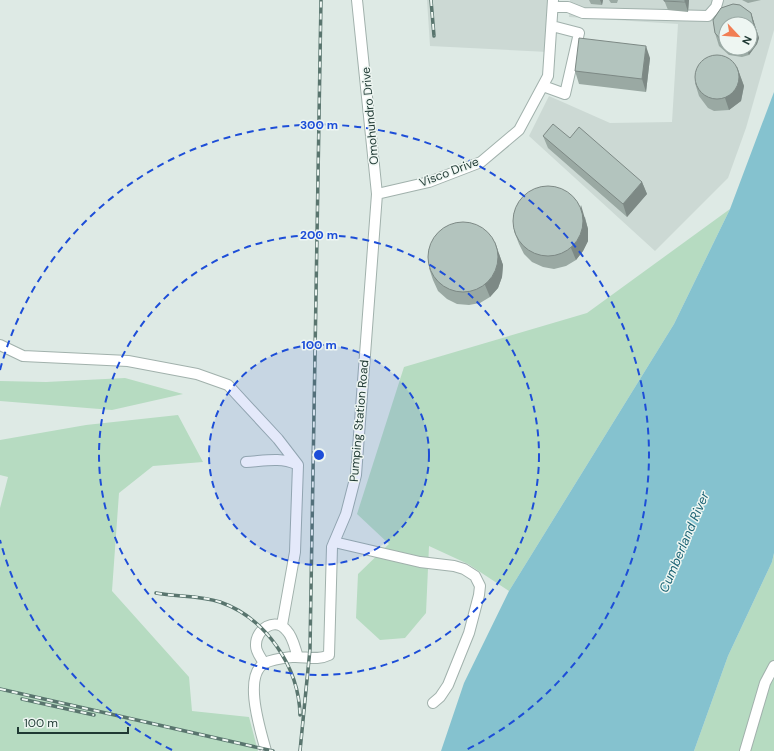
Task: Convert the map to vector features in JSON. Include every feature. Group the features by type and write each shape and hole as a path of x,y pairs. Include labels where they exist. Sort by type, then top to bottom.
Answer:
{"street":[{"name":"Omohundro Drive","path":"358,0 377,194 374,232"},
{"path":"553,3 583,13 708,16 716,7 718,0"},
{"name":"Visco Drive","path":"377,194 429,182 480,162 519,130 548,76 553,3"},
{"path":"543,86 566,94 579,33 552,26"},
{"name":"Pumping Station Road","path":"298,657 309,658 324,657 329,655 332,547 346,514 356,475 374,232"},
{"path":"0,345 22,356 128,361 197,374 228,385 278,439 298,465 295,552 282,625"},
{"path":"246,462 279,459 288,460 298,465"},
{"path":"334,542 420,562 454,566 464,569 475,576 480,586 469,634 448,685 440,697 433,703"},
{"path":"264,663 256,646 258,635 266,627 273,624 282,625 288,632 298,657 264,663 258,671 253,694 266,751"},
{"path":"745,751 765,683 774,666"}],"shaded area":[{"path":"427,0 551,0 548,52 430,46"},
{"path":"570,0 774,0 774,30 746,128 728,178 655,251 529,136 549,96 610,123 672,122 678,24 569,17"}],"green space":[{"path":"730,209 674,324 509,591 468,564 429,546 426,613 405,638 380,640 356,618 358,574 389,544 357,514 404,367 587,313"},
{"path":"125,378 183,394 112,410 0,401 0,381 46,382"},
{"path":"178,415 203,462 153,466 119,493 112,591 189,677 192,711 249,717 258,751 0,751 0,508 8,477 0,475 0,440 86,425"},
{"path":"774,553 774,751 694,751 728,656 772,562"}],"water":[{"name":"Cumberland River","path":"774,92 774,553 772,562 728,656 694,751 441,751 464,683 509,591 674,324 730,209"}],"building":[{"path":"685,0 685,2 664,1"},
{"path":"733,4 740,5 751,13 752,16 718,16 718,36 715,33 713,20 721,8"},
{"path":"579,38 646,46 642,79 575,71"},
{"path":"713,55 723,56 733,61 739,73 739,81 733,93 721,99 713,99 701,93 695,81 695,73 701,61"},
{"path":"553,124 570,138 579,127 642,182 623,204 543,136"},
{"path":"541,186 555,186 568,192 577,201 581,207 583,221 581,235 573,246 562,254 555,256 541,256 534,254 523,246 515,235 513,228 513,214 515,207 523,196 534,188"},
{"path":"456,222 470,222 483,228 492,237 496,243 498,257 496,271 488,282 477,290 470,292 456,292 449,290 438,282 430,271 428,264 428,250 430,243 438,232 449,224"}],"railway":[{"path":"300,751 310,649 321,0"},
{"path":"431,0 434,36"},
{"path":"156,593 196,597 220,602 237,609 252,620 277,646 286,662 294,679 300,715"},
{"path":"0,689 273,751"},
{"path":"22,699 94,715"}]}
